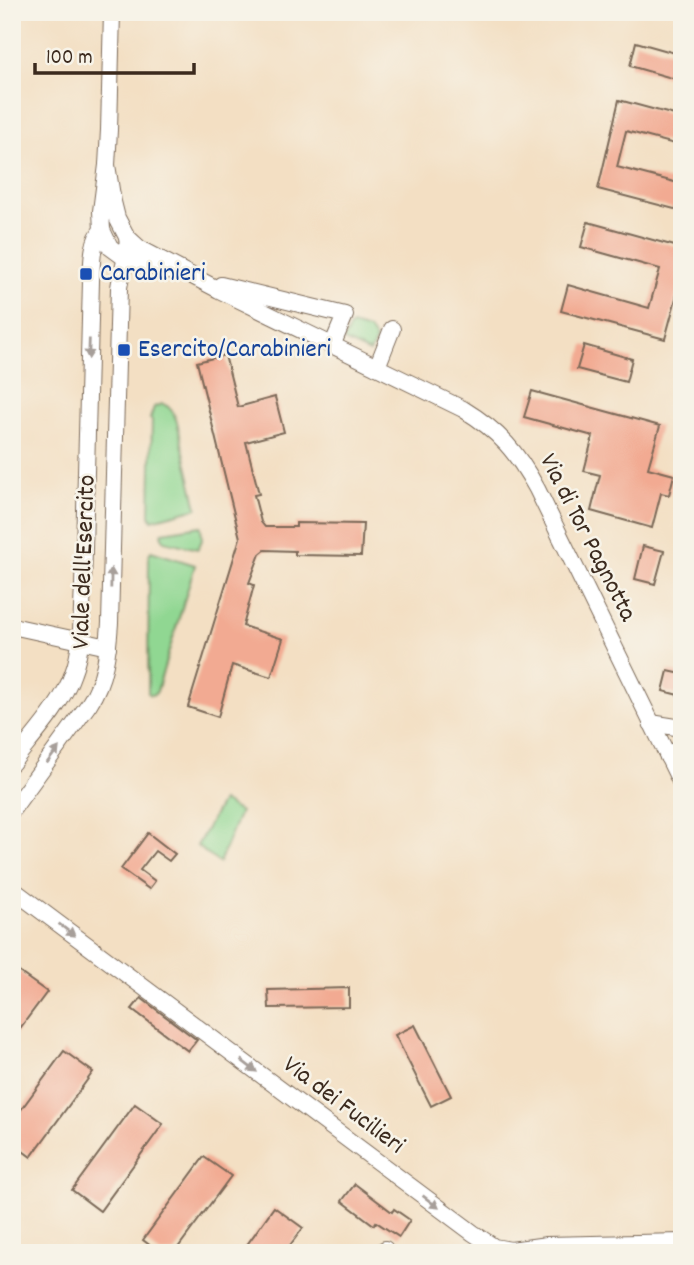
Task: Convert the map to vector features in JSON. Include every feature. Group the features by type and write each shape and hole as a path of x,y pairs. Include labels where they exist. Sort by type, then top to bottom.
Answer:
{"street":[{"path":"113,12 102,230 127,237"},
{"path":"107,165 115,212 127,237"},
{"name":"Via di Tor Pagnotta","path":"102,230 110,247 125,258 197,279"},
{"name":"Viale dell'Esercito","path":"12,763 64,694 73,675 79,642 83,587 91,281 95,247 98,234 102,230"},
{"name":"Via di Tor Pagnotta","path":"127,237 142,250 197,279 435,394 472,414 492,429 526,468 682,785"},
{"name":"Viale dell'Esercito","path":"12,810 94,697 104,669 108,647 119,288 128,247 127,237"},
{"path":"91,281 105,289 119,288 141,264"},
{"path":"197,279 345,316 332,345"},
{"path":"377,367 392,329"},
{"path":"12,626 108,647"},
{"path":"651,723 682,728"},
{"path":"668,757 682,746"},
{"name":"Via dei Fucilieri","path":"12,889 494,1247 518,1250 547,1245 682,1242"}],"green space":[{"path":"352,325 369,330 376,340 370,353 344,341"},
{"path":"162,404 170,408 177,422 197,508 152,520 150,419 154,407"},
{"path":"201,526 202,540 198,549 164,541 161,535 163,532"},
{"path":"151,551 195,565 157,691 151,695 148,693"},
{"path":"222,801 240,812 219,863 197,846"}],"building":[{"path":"636,42 682,55 682,81 630,66"},
{"path":"619,100 682,117 682,146 626,131 617,167 682,184 682,211 598,189"},
{"path":"588,222 682,248 682,276 665,339 561,311 568,285 649,308 660,269 581,247"},
{"path":"584,345 632,359 626,382 577,369"},
{"path":"225,355 238,407 275,397 284,432 246,442 259,494 254,495 261,522 265,527 296,527 296,523 363,524 361,556 295,555 295,551 265,550 260,554 249,583 254,585 243,626 283,639 271,677 232,665 218,717 188,707 240,538 197,362"},
{"path":"532,391 660,426 648,468 674,475 669,495 661,493 652,528 591,511 600,475 584,471 593,436 524,417"},
{"path":"643,546 664,551 655,584 635,579"},
{"path":"668,671 682,674 682,696 663,691"},
{"path":"148,833 175,854 169,861 155,851 140,870 155,881 149,889 121,869"},
{"path":"12,967 47,992 12,1039"},
{"path":"349,988 349,1007 269,1008 268,990"},
{"path":"141,998 197,1040 188,1051 132,1009"},
{"path":"415,1025 451,1096 431,1106 395,1035"},
{"path":"64,1051 93,1072 31,1157 12,1143 12,1122"},
{"path":"135,1104 163,1124 100,1211 72,1190"},
{"path":"204,1157 231,1176 174,1253 160,1253 143,1240"},
{"path":"355,1184 392,1212 394,1209 410,1220 399,1237 376,1222 374,1225 342,1201"},
{"path":"274,1207 303,1228 284,1253 241,1253"}],"place":[{"name":"Carabinieri","path":"86,274"},
{"name":"Esercito/Carabinieri","path":"124,350"}]}
